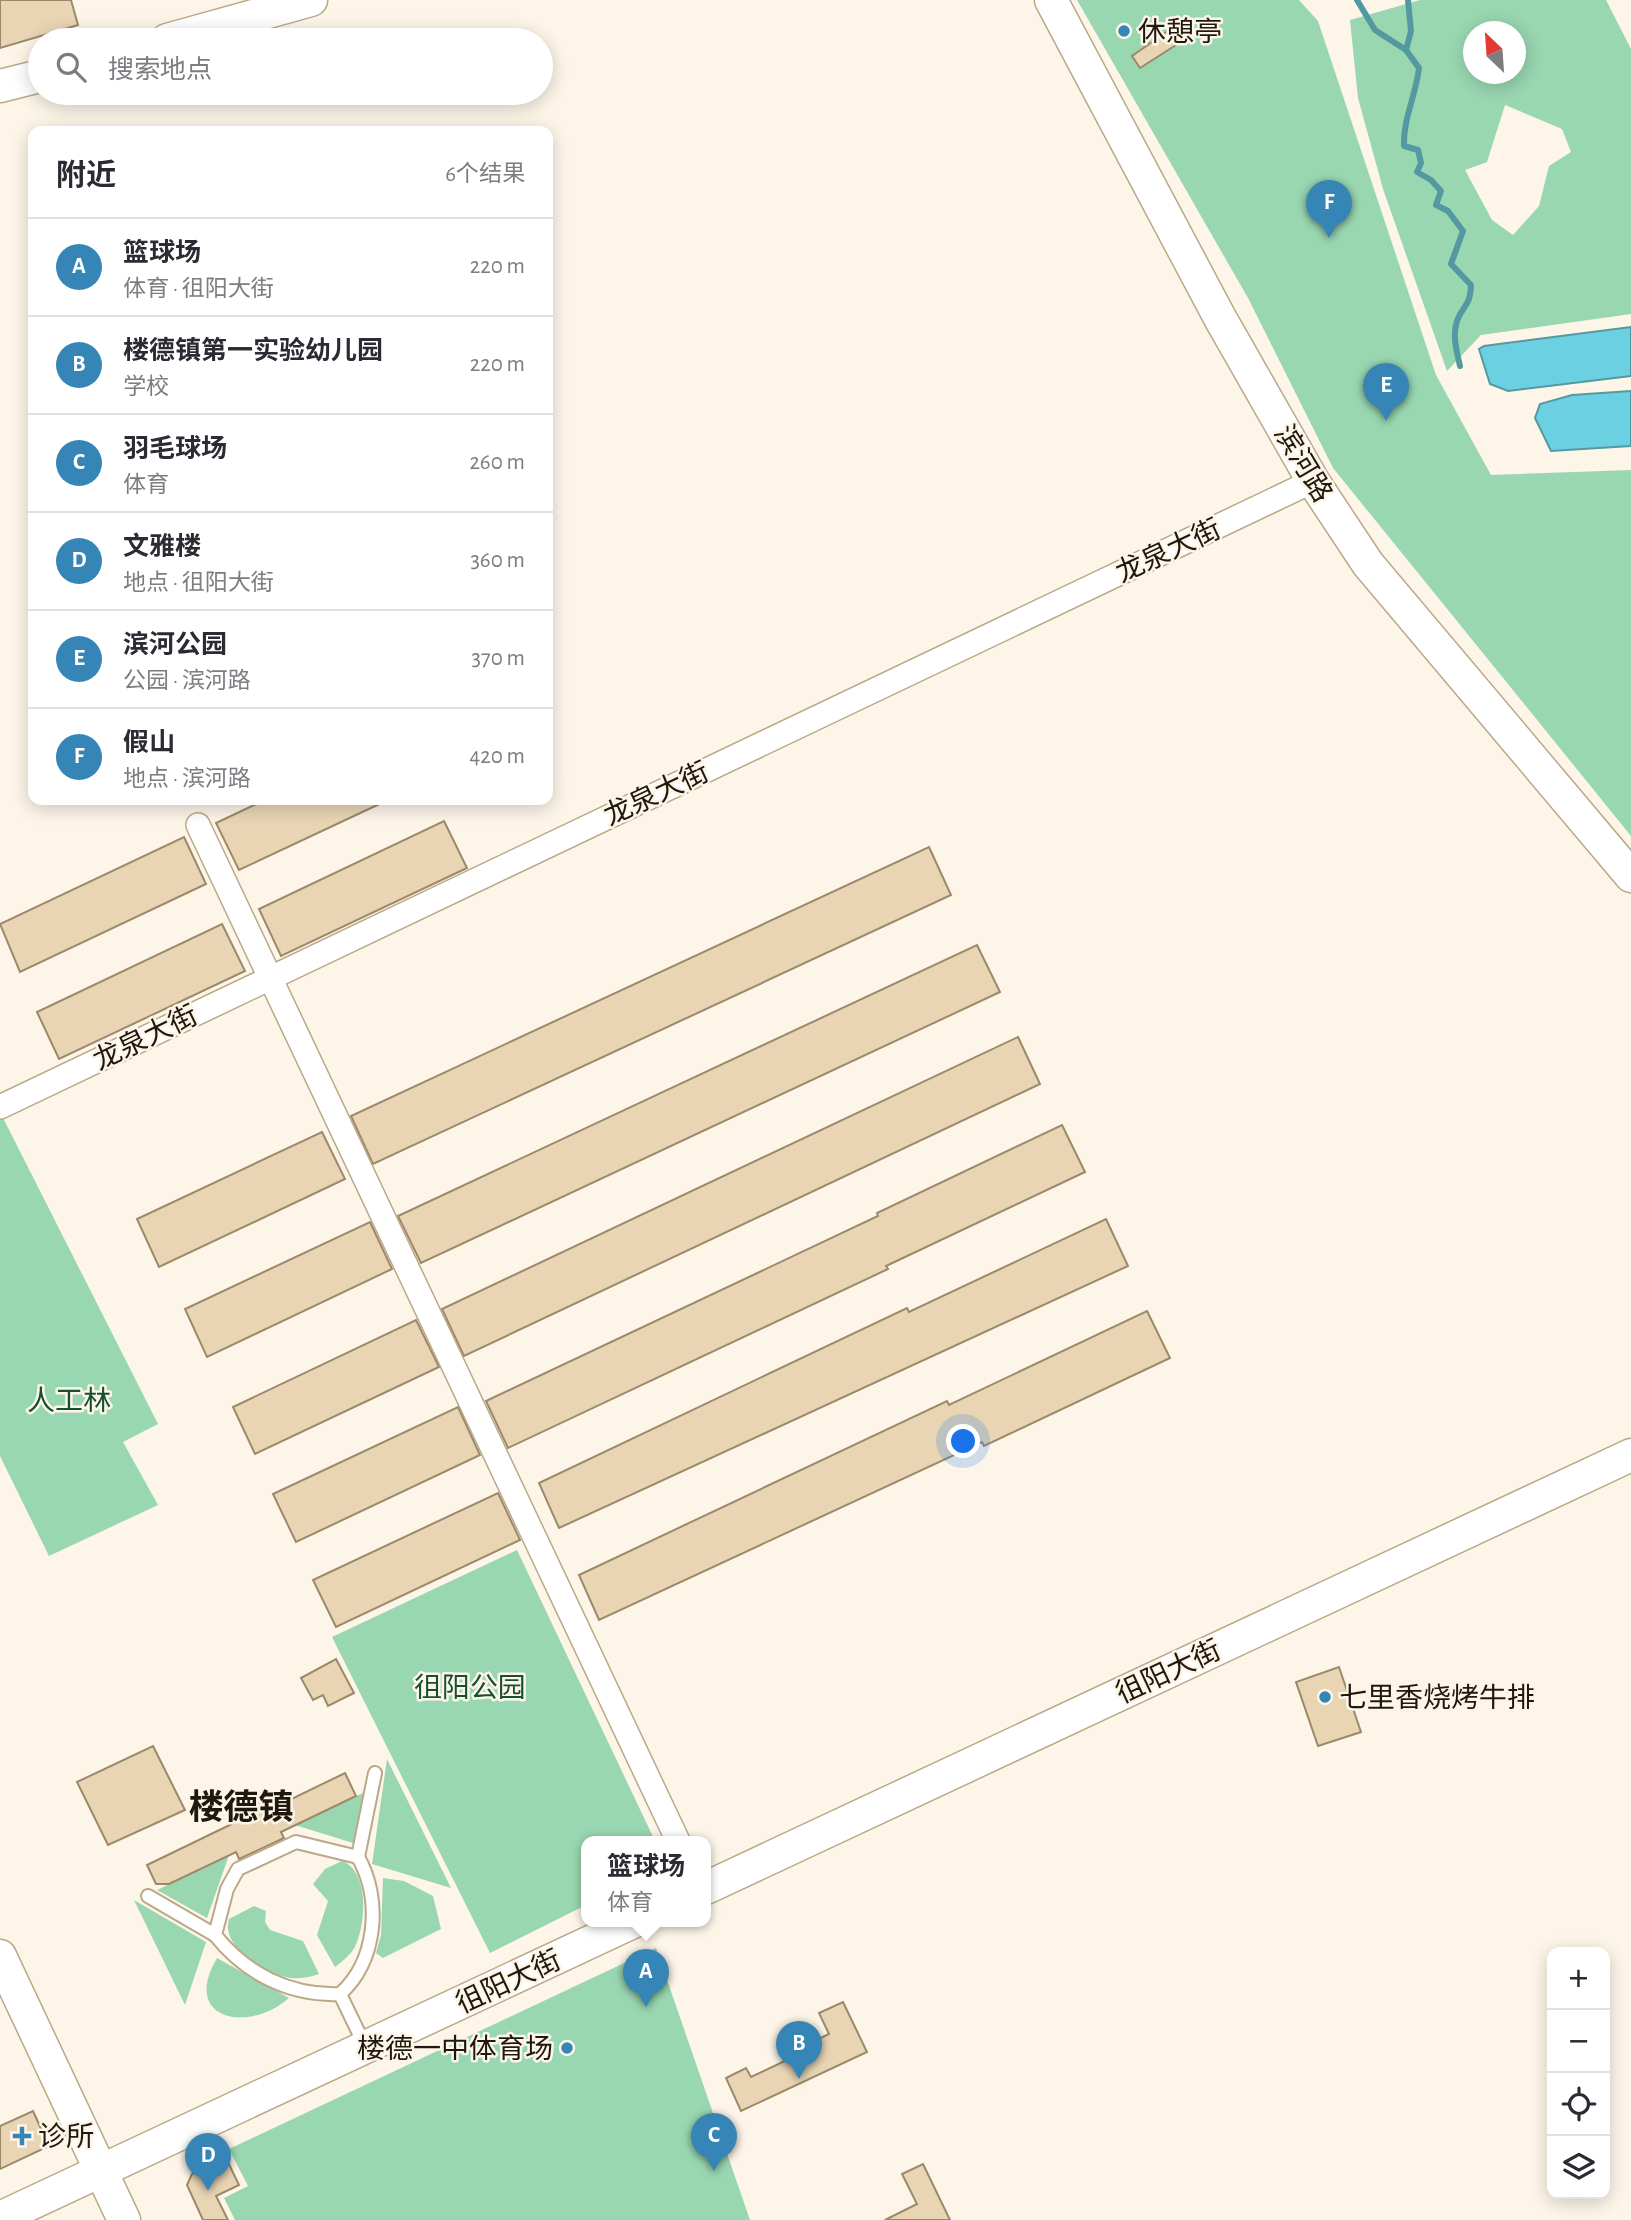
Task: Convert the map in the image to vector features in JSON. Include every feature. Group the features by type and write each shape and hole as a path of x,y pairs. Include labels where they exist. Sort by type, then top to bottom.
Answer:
{"street":[{"path":"210,28 311,0"},
{"name":"滨河路","path":"1051,0 1220,318 1313,481 1367,564 1631,876"},
{"path":"0,86 28,79"},
{"name":"龙泉大街","path":"0,1107 1313,481"},
{"path":"198,825 676,1836"},
{"name":"徂阳大街","path":"711,1885 1631,1455"},
{"name":"徂阳大街","path":"0,2218 622,1927"},
{"path":"0,1956 124,2220"}],"lane":[{"path":"148,1896 215,1935 255,1972 290,1990 316,1995 340,1994 354,1982 365,1961 370,1938 369,1876 358,1857 375,1773"},
{"path":"215,1935 226,1889 238,1868 296,1842 358,1857"},
{"path":"340,1994 366,2049"}],"green space":[{"path":"1077,0 1299,0 1318,21 1436,375 1491,475 1631,470 1631,836 1333,468 1248,298"},
{"path":"1420,0 1606,0 1631,49 1631,314 1481,335 1447,371 1383,189 1358,98 1350,20","holes":["1505,105 1562,129 1571,152 1549,166 1539,206 1513,235 1492,220 1465,170 1487,162"]},
{"name":"人工林","path":"0,1112 158,1424 123,1442 158,1505 49,1556 0,1456"},
{"name":"徂阳公园","path":"517,1550 653,1836 581,1836 581,1908 490,1953 332,1637"},
{"path":"387,1759 451,1888 372,1864"},
{"path":"365,1792 353,1843 295,1825"},
{"path":"229,1855 207,1918 157,1890"},
{"path":"342,1861 351,1867 357,1876 361,1887 363,1913 355,1947 335,1967 317,1935 328,1901 313,1884 325,1869"},
{"path":"383,1878 404,1881 433,1896 441,1929 383,1958 376,1953 381,1935"},
{"path":"134,1900 206,1942 185,2005"},
{"path":"254,1906 266,1911 265,1922 270,1930 303,1941 319,1974 298,1978 281,1976 258,1965 238,1949 228,1929 229,1919"},
{"name":"楼德一中体育场","path":"656,1948 750,2220 235,2220 224,2198 248,2186 229,2149"},
{"path":"217,1958 289,1998 273,2009 256,2015 224,2015 213,2008 207,1996 208,1979"}],"water":[{"path":"1631,327 1631,376 1508,391 1490,384 1479,349 1484,346"},
{"path":"1631,391 1631,446 1551,451 1535,418 1540,404 1572,395"}],"building":[{"path":"0,0 71,0 78,25 68,28 28,28 28,40 0,48"},
{"path":"1178,24 1187,38 1140,68 1132,56"},
{"path":"254,805 377,805 239,870 216,823"},
{"path":"444,821 467,868 281,956 259,909"},
{"path":"184,837 206,884 20,972 0,924"},
{"path":"929,847 951,895 373,1164 351,1116"},
{"path":"222,924 245,971 59,1059 37,1012"},
{"path":"977,945 1000,992 421,1263 398,1216"},
{"path":"1018,1037 1040,1084 464,1356 442,1309"},
{"path":"1062,1125 1085,1172 886,1266 888,1269 508,1448 486,1401 878,1216 877,1213"},
{"path":"322,1132 345,1179 159,1267 137,1219"},
{"path":"1106,1219 1128,1266 559,1528 539,1483 907,1308 909,1312"},
{"path":"370,1222 392,1269 207,1357 185,1309"},
{"path":"1147,1311 1170,1358 984,1446 982,1442 599,1620 579,1575 947,1401 949,1405"},
{"path":"416,1320 439,1367 255,1454 233,1407"},
{"path":"458,1407 480,1455 296,1542 273,1494"},
{"path":"498,1493 520,1540 336,1627 313,1580"},
{"path":"336,1659 354,1693 328,1706 323,1695 313,1700 301,1678"},
{"path":"1339,1667 1361,1732 1318,1746 1296,1682"},
{"path":"153,1746 185,1810 108,1845 77,1782"},
{"path":"345,1773 356,1796 281,1832 284,1838 239,1859 236,1852 169,1884 156,1884 147,1865 236,1822 228,1806 257,1792 267,1811"},
{"path":"843,2002 867,2052 741,2111 726,2078 746,2068 751,2077 791,2058 789,2053 829,2034 819,2013"},
{"name":"诊所","path":"33,2111 49,2146 0,2169 0,2126"},
{"path":"226,2158 239,2185 216,2196 228,2220 203,2220 187,2185 192,2174"},
{"path":"923,2164 950,2220 885,2220 917,2204 902,2174"}],"waterway":[{"path":"1357,0 1375,30 1406,50"},
{"path":"1408,0 1411,31 1406,50 1419,68 1404,146 1418,150 1421,163 1417,172 1431,180 1441,191 1436,205 1448,211 1463,231 1451,264 1471,285 1468,302 1459,316 1455,332 1460,366"}],"place":[{"name":"休憩亭","path":"1124,31"},
{"name":"假山","path":"1329,238"},
{"name":"滨河公园","path":"1386,421"},
{"name":"七里香烧烤牛排","path":"1325,1697"},
{"name":"篮球场","path":"646,2007"},
{"name":"楼德一中体育场","path":"567,2048"},
{"name":"楼德镇第一实验幼儿园","path":"799,2079"},
{"name":"诊所","path":"22,2136"},
{"name":"羽毛球场","path":"714,2171"},
{"name":"文雅楼","path":"208,2191"}],"district":[{"name":"楼德镇","path":"241,1807"}]}
